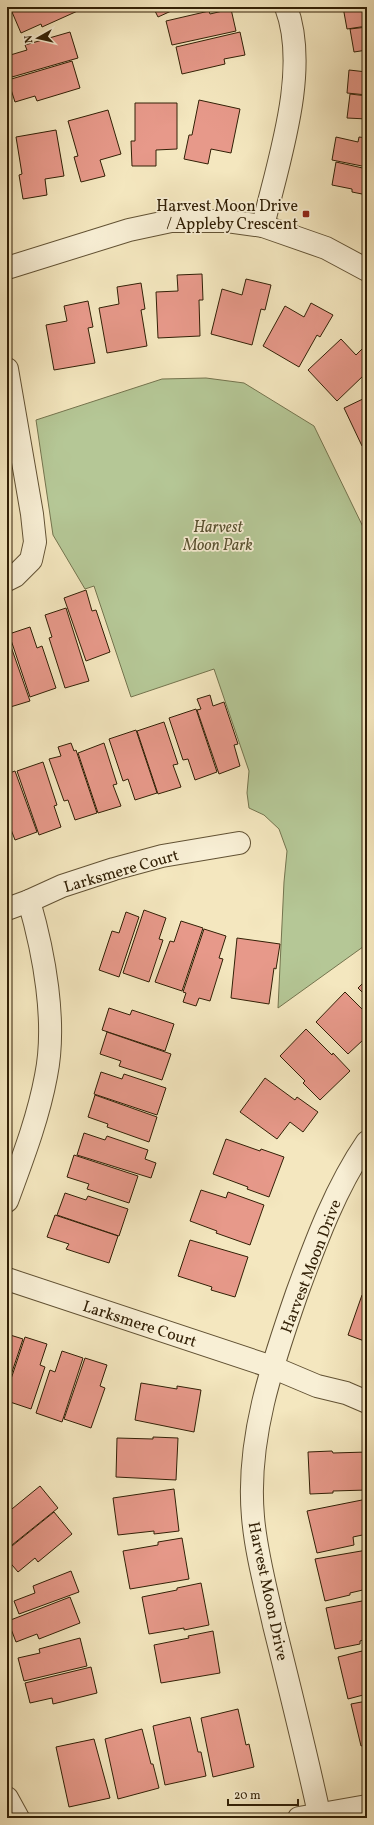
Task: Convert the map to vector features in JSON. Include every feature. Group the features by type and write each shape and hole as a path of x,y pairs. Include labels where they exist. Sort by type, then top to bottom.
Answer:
{"street":[{"path":"263,226 282,148 293,93 295,53 294,32 286,7"},
{"path":"7,268 129,230 170,221 227,221 263,226 326,248 367,270"},
{"path":"7,369 32,514 35,542 31,560 15,576 7,580"},
{"name":"Larksmere Court","path":"7,909 30,901 62,886 120,867 162,856 239,843"},
{"path":"7,1201 27,1148 47,1068 50,1022 43,962 30,901"},
{"name":"Harvest Moon Drive","path":"313,1817 262,1570 253,1517 252,1465 263,1404 272,1367 315,1246 342,1182 367,1142"},
{"name":"Larksmere Court","path":"7,1279 272,1367 317,1386 346,1394 367,1402"},
{"path":"7,1798 18,1818"},
{"path":"313,1817 367,1806"}],"green space":[{"name":"Harvest Moon Park","path":"206,378 244,383 314,426 367,535 367,944 278,1008 284,882 287,851 279,829 264,815 249,808 247,793 249,771 214,669 131,697 94,586 85,589 53,535 36,420 162,379"}],"building":[{"path":"22,7 81,7 82,9 42,27 41,24 21,33 12,12"},
{"path":"153,7 180,7 158,17"},
{"path":"343,7 367,7 367,26 347,29"},
{"path":"231,9 236,31 172,45 166,21 209,11 210,14"},
{"path":"367,27 367,50 354,52 350,29"},
{"path":"70,32 78,58 12,77 7,56 27,50 25,45"},
{"path":"240,32 245,55 224,59 225,64 182,74 176,47"},
{"path":"72,61 80,88 37,101 35,96 15,102 8,80"},
{"path":"349,70 367,72 367,95 347,93"},
{"path":"350,94 367,96 367,119 347,118"},
{"path":"199,100 240,109 231,153 211,149 208,164 184,159 189,135 192,135"},
{"path":"135,103 177,103 177,149 156,150 156,166 132,166 131,141 135,141"},
{"path":"108,110 121,154 100,160 105,176 81,182 74,157 78,156 68,121"},
{"path":"56,130 64,176 45,179 47,195 23,199 19,175 22,174 16,137"},
{"path":"336,137 358,142 359,137 367,138 367,167 332,160"},
{"path":"336,162 367,169 367,195 352,192 352,189 332,185"},
{"path":"202,274 203,300 199,300 200,336 158,338 156,292 178,291 177,275"},
{"path":"246,279 271,285 265,310 261,309 252,345 211,334 222,289 242,295"},
{"path":"141,283 145,309 141,310 147,346 107,353 99,308 119,304 117,287"},
{"path":"88,301 93,327 88,328 95,363 54,370 46,325 67,321 64,306"},
{"path":"311,303 333,315 320,337 317,335 299,367 263,346 285,306 304,317"},
{"path":"341,339 356,355 367,344 367,378 364,375 337,401 308,370"},
{"path":"367,397 367,444 362,446 344,408"},
{"path":"86,590 92,611 96,610 110,652 86,661 64,598"},
{"path":"66,608 89,681 65,688 49,638 52,637 45,615"},
{"path":"30,627 37,648 42,646 56,688 30,697 9,634"},
{"path":"8,638 30,701 7,708 7,639"},
{"path":"210,695 213,706 224,702 238,744 234,745 240,766 219,774 197,710 201,709 197,699"},
{"path":"196,709 217,772 195,780 188,759 183,760 169,718"},
{"path":"164,722 178,764 173,765 181,787 158,794 137,731"},
{"path":"136,730 157,793 135,800 128,779 123,781 109,739"},
{"path":"71,743 74,751 76,750 97,813 75,820 68,800 64,801 49,759 61,756 58,747"},
{"path":"104,743 117,784 113,785 121,806 98,813 78,753"},
{"path":"43,762 57,805 54,806 61,827 39,835 17,771"},
{"path":"15,771 37,832 15,840 7,819 7,774"},
{"path":"144,910 166,918 159,939 163,940 149,982 123,973"},
{"path":"126,912 139,917 119,977 99,970 112,931 119,933"},
{"path":"181,921 203,928 182,991 155,982 170,941 174,942"},
{"path":"204,929 226,936 219,958 223,959 210,1001 199,998 196,1006 183,1002 186,993 183,992"},
{"path":"237,938 280,944 276,969 274,968 269,1004 231,998"},
{"path":"367,979 367,997 358,988"},
{"path":"345,992 367,1014 367,1044 363,1040 348,1054 316,1022"},
{"path":"109,1008 130,1015 132,1010 174,1024 165,1051 102,1030"},
{"path":"306,1029 332,1055 333,1053 350,1071 320,1100 303,1083 305,1081 280,1056"},
{"path":"107,1032 171,1054 162,1080 119,1066 121,1061 100,1054"},
{"path":"101,1072 122,1079 124,1074 166,1088 157,1115 94,1094"},
{"path":"265,1078 295,1100 297,1097 318,1112 303,1132 290,1122 277,1139 240,1112"},
{"path":"95,1095 157,1117 149,1142 107,1127 108,1124 88,1117"},
{"path":"84,1133 105,1140 107,1136 148,1150 145,1159 156,1163 151,1178 77,1155"},
{"path":"226,1139 260,1151 261,1149 284,1157 269,1197 247,1189 248,1187 213,1174"},
{"path":"74,1155 138,1176 129,1203 87,1189 89,1184 67,1177"},
{"path":"201,1190 226,1198 228,1192 264,1205 250,1245 216,1233 217,1231 190,1221"},
{"path":"65,1193 86,1200 88,1196 128,1209 119,1236 57,1215"},
{"path":"55,1215 118,1236 109,1263 66,1249 69,1244 47,1237"},
{"path":"190,1240 248,1257 235,1297 211,1290 212,1287 178,1276"},
{"path":"362,1295 367,1297 367,1342 348,1335"},
{"path":"7,1334 23,1339 7,1387"},
{"path":"25,1337 47,1344 40,1365 45,1367 31,1409 7,1401 7,1391"},
{"path":"62,1351 83,1358 62,1422 36,1413 50,1370 55,1372"},
{"path":"85,1358 107,1365 100,1386 105,1388 91,1428 64,1419"},
{"path":"141,1383 177,1389 177,1386 201,1390 194,1432 135,1420"},
{"path":"153,1437 178,1438 176,1480 116,1477 117,1438 153,1439"},
{"path":"332,1451 333,1453 367,1452 367,1490 333,1491 333,1493 310,1494 308,1452"},
{"path":"40,1486 58,1508 7,1549 7,1513"},
{"path":"174,1489 179,1531 154,1534 154,1531 118,1535 113,1498"},
{"path":"367,1499 367,1534 353,1537 354,1545 317,1553 307,1511"},
{"path":"54,1512 72,1534 38,1562 35,1558 18,1572 7,1559 7,1550"},
{"path":"182,1538 189,1579 130,1589 123,1551 158,1545 158,1542"},
{"path":"367,1550 367,1589 325,1601 315,1559"},
{"path":"71,1571 79,1592 19,1614 14,1601 35,1593 33,1586"},
{"path":"201,1583 209,1625 184,1630 184,1628 149,1634 142,1597 177,1590 177,1588"},
{"path":"70,1597 80,1623 39,1639 37,1634 16,1642 8,1621"},
{"path":"367,1600 367,1639 360,1641 360,1644 335,1649 326,1608"},
{"path":"213,1631 220,1673 161,1683 154,1645 189,1638 188,1636"},
{"path":"80,1638 87,1666 24,1681 18,1658 40,1653 39,1649"},
{"path":"362,1651 363,1653 367,1652 367,1694 348,1699 338,1657"},
{"path":"91,1667 97,1693 53,1704 52,1698 30,1703 25,1683"},
{"path":"367,1701 367,1744 361,1746 351,1704"},
{"path":"238,1709 246,1745 249,1744 254,1767 213,1777 201,1718"},
{"path":"190,1717 198,1752 201,1752 206,1776 165,1785 153,1726"},
{"path":"142,1729 159,1788 118,1799 105,1739"},
{"path":"94,1739 110,1798 69,1807 56,1747"}],"place":[{"name":"Harvest Moon Drive / Appleby Crescent","path":"306,214"}]}
